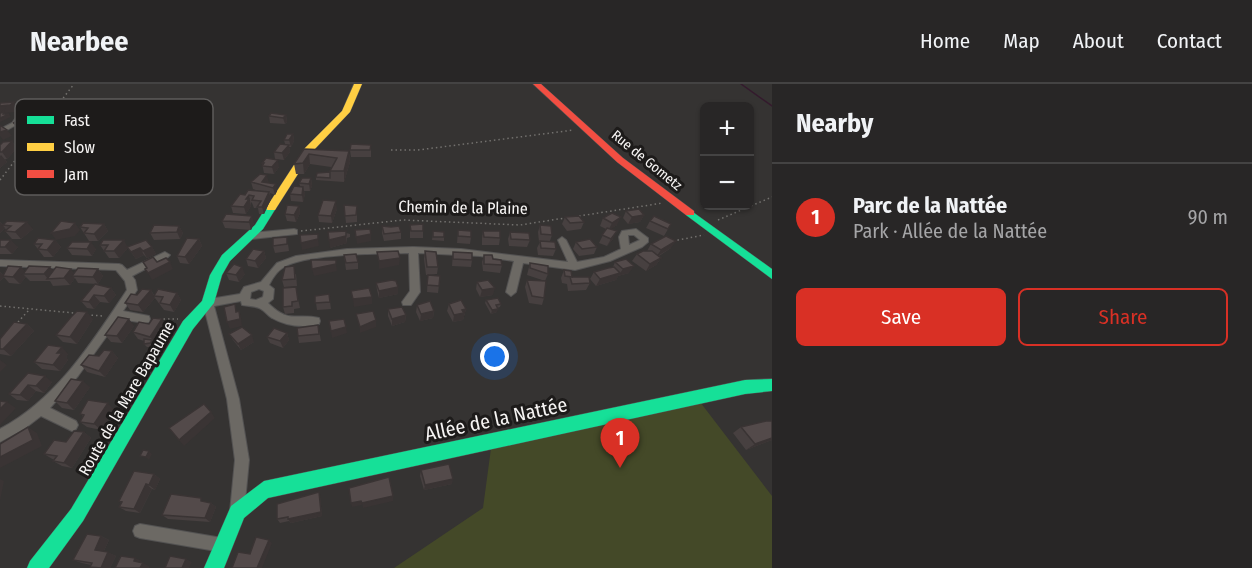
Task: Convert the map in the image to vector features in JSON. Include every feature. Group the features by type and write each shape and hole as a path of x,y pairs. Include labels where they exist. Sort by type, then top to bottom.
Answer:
{"street":[{"path":"252,236 308,150 346,112 358,84"},
{"name":"Rue de Gometz","path":"537,84 584,129 673,202 772,275"},
{"path":"0,132 15,123"},
{"path":"252,236 294,232"},
{"path":"263,286 272,272 282,264 297,260 413,250 483,253 547,266 576,267 616,257 645,240 636,232 625,233 623,237 626,250"},
{"name":"Route de la Mare Bapaume","path":"37,568 78,515 188,325 207,303 216,275 226,258 252,236"},
{"path":"562,240 576,267"},
{"path":"407,302 416,292 413,250"},
{"path":"127,274 165,255"},
{"path":"511,292 519,260"},
{"path":"0,263 62,261 119,267 127,274 132,290 42,410 0,436"},
{"path":"207,303 244,297 250,288 263,286 269,289 270,295 261,303 249,303 244,297"},
{"name":"Allée de la Nattée","path":"207,303 233,399 242,460 237,512 214,568"},
{"path":"261,303 272,316 282,320 297,324 315,321"},
{"path":"114,316 145,319"},
{"name":"Allée de la Nattée","path":"237,512 264,490 745,387 772,385"},
{"path":"42,410 72,425"},
{"path":"140,531 222,545"}],"path":[{"path":"62,99 74,84"},
{"path":"390,150 418,150 584,129"},
{"path":"0,180 15,161"},
{"path":"645,240 691,238 706,234 707,227 772,197"},
{"name":"Chemin de la Plaine","path":"294,232 403,220 520,225 673,202"},
{"path":"0,306 114,316"},
{"path":"15,326 30,309"},
{"path":"145,319 186,319 185,322 188,325"}],"green space":[{"path":"697,398 772,496 772,568 394,568 483,508 492,441"}],"building":[{"path":"14,102 10,105 0,106 0,103"},
{"path":"4,110 3,114 9,114 0,118 0,114"},
{"path":"271,113 286,115 283,118 269,116"},
{"path":"1,126 7,130 0,132"},
{"path":"287,134 293,134 289,140 284,140"},
{"path":"12,141 0,152 0,145 3,142"},
{"path":"280,144 289,145 282,153 274,152"},
{"path":"351,144 371,145 370,150 350,150"},
{"path":"304,149 349,151 344,171 330,171 337,158 309,154 303,163 294,164"},
{"path":"266,158 278,160 272,167 262,166"},
{"path":"330,172 330,178 316,177 317,173"},
{"path":"260,174 267,175 262,182 276,184 273,188 251,182"},
{"path":"302,178 311,178 309,184 299,183"},
{"path":"294,186 303,187 302,195 290,194"},
{"path":"248,190 269,192 262,207 257,207 261,201 252,200 254,196 249,195 244,207 231,206 240,194 245,195"},
{"path":"323,200 336,201 331,216 318,215"},
{"path":"287,205 299,206 294,215 285,214"},
{"path":"344,205 357,206 356,215 345,216"},
{"path":"639,209 644,215 632,217 626,211"},
{"path":"612,213 621,217 612,223 603,218"},
{"path":"226,214 252,216 249,222 222,221"},
{"path":"579,216 584,222 570,223 565,217"},
{"path":"654,216 671,224 668,229 650,221"},
{"path":"7,221 27,222 15,232 5,231 11,226 3,225"},
{"path":"61,221 75,223 70,229 51,233"},
{"path":"83,223 104,224 94,234 84,233 88,228 80,227"},
{"path":"423,224 423,231 411,231 410,225"},
{"path":"154,225 179,226 177,232 150,233"},
{"path":"540,225 551,226 552,235 541,234"},
{"path":"382,226 399,226 401,232 384,234"},
{"path":"607,228 617,231 611,239 602,235"},
{"path":"370,229 371,234 356,237 355,230"},
{"path":"458,230 471,231 471,237 458,236"},
{"path":"346,231 346,236 329,240 328,232"},
{"path":"433,231 444,232 444,237 433,237"},
{"path":"483,231 500,231 500,238 484,237"},
{"path":"510,232 529,233 530,240 511,239"},
{"path":"318,234 318,239 301,243 300,235"},
{"path":"666,236 676,241 661,250 651,244"},
{"path":"287,237 287,244 273,246 273,238"},
{"path":"38,238 55,240 47,250 38,249 42,244 34,244"},
{"path":"187,238 199,239 185,257 177,256"},
{"path":"590,239 597,247 582,249 576,242"},
{"path":"0,240 11,240 5,247 0,247"},
{"path":"103,240 124,240 114,251 104,251 108,245 100,245"},
{"path":"146,240 152,247 143,251 140,248 131,252 127,247"},
{"path":"540,241 555,242 556,249 541,248"},
{"path":"72,242 91,242 87,249 67,248"},
{"path":"253,249 264,251 255,261 246,259"},
{"path":"398,251 400,258 379,261 377,252"},
{"path":"425,251 436,252 438,267 427,267"},
{"path":"652,251 661,258 650,264 637,254"},
{"path":"453,252 472,253 472,260 453,259"},
{"path":"356,254 358,262 346,263 344,255"},
{"path":"484,255 492,255 493,259 501,260 502,265 484,264"},
{"path":"153,257 157,262 166,258 170,262 148,273 143,262"},
{"path":"626,259 634,266 623,269 615,262"},
{"path":"311,260 336,260 336,264 312,269"},
{"path":"530,263 548,266 548,274 530,268"},
{"path":"234,264 242,267 236,275 226,273"},
{"path":"8,266 21,267 13,277 3,276"},
{"path":"29,266 50,267 44,274 23,274"},
{"path":"294,266 295,279 282,280 285,267"},
{"path":"56,267 71,269 64,278 47,279"},
{"path":"614,267 620,273 600,279 594,272 608,268"},
{"path":"78,268 98,269 93,277 72,276"},
{"path":"564,270 571,271 572,277 565,276"},
{"path":"428,275 440,276 439,286 427,285"},
{"path":"570,277 589,277 590,283 572,284"},
{"path":"488,280 495,288 482,290 477,282"},
{"path":"527,280 546,281 544,298 532,296"},
{"path":"396,281 398,287 379,291 376,283"},
{"path":"95,284 111,288 104,296 94,295 89,302 81,301"},
{"path":"296,287 298,301 292,302 292,306 283,307 283,288"},
{"path":"369,288 372,297 353,299 351,291"},
{"path":"142,289 151,290 138,305 125,303 131,294 137,295"},
{"path":"158,289 177,293 170,305 160,303 163,297 154,296"},
{"path":"329,294 330,302 315,303 315,296"},
{"path":"498,298 501,304 496,305 498,309 492,310 486,300"},
{"path":"461,300 466,309 462,310 464,313 454,315 449,304"},
{"path":"430,301 434,311 421,314 417,305"},
{"path":"235,304 240,319 227,322 224,307"},
{"path":"402,307 406,315 392,319 388,309"},
{"path":"77,311 87,312 70,337 56,335 71,317"},
{"path":"373,311 376,320 360,327 356,314"},
{"path":"118,317 129,319 117,336 105,335"},
{"path":"153,318 162,319 150,337 133,332 139,322 149,324"},
{"path":"344,319 346,327 331,331 329,321"},
{"path":"14,322 27,324 3,349 0,349 0,339"},
{"path":"318,325 319,334 298,336 297,328"},
{"path":"242,327 252,335 238,344 229,334"},
{"path":"274,328 287,333 280,341 267,337"},
{"path":"144,339 153,340 144,344"},
{"path":"48,345 62,347 57,353 62,353 53,365 34,362"},
{"path":"104,350 112,351 99,371 81,365 89,355 99,356"},
{"path":"28,373 45,376 36,386 28,385 20,395 9,394"},
{"path":"71,379 83,381 67,403 55,401"},
{"path":"88,400 108,403 94,424 80,422 84,415 80,414"},
{"path":"0,401 7,402 0,409"},
{"path":"204,404 211,412 179,440 169,428"},
{"path":"772,421 772,438 755,444 741,427"},
{"path":"28,427 33,440 0,457 0,444"},
{"path":"74,431 84,432 64,463 53,461 57,456 44,454 54,440 66,442"},
{"path":"143,450 149,451 146,457 140,456"},
{"path":"449,464 453,479 425,485 421,470"},
{"path":"134,471 154,474 149,485 146,484 134,509 119,507 122,502 119,501"},
{"path":"389,477 393,496 362,503 361,501 351,503 349,488"},
{"path":"319,492 321,512 277,519 277,504"},
{"path":"171,494 201,498 201,501 211,503 205,518 162,515"},
{"path":"87,534 101,536 95,550 108,552 101,568 90,567 92,563 73,560"},
{"path":"256,537 269,540 257,568 232,568 238,552 250,554"},
{"path":"121,556 135,558 134,561 143,563 140,568 115,568"},
{"path":"170,556 186,559 182,568 165,568"}],"waterway":[{"path":"741,84 772,106"}],"traffic: fast":[{"path":"37,568 77,515 188,325 208,303 216,275 226,258 259,227 271,208"},
{"path":"690,213 772,275"},
{"path":"214,568 237,512 264,490 745,387 772,385"}],"traffic: slow":[{"path":"271,208 308,150 346,112 358,84"}],"traffic: jam":[{"path":"537,84 620,160 690,213"}],"place":[{"name":"Parc de la Nattée","path":"620,468"}]}
